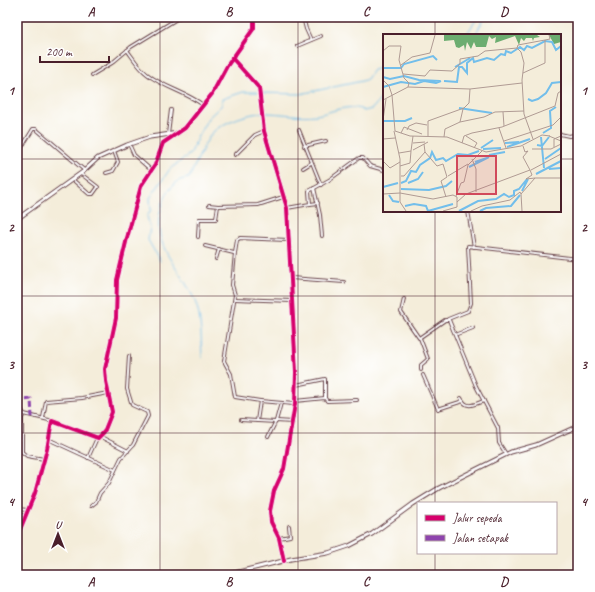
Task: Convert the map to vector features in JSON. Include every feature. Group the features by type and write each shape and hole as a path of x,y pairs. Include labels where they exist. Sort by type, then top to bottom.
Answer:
{"street":[{"path":"92,75 112,63 127,50 180,17"},
{"path":"88,458 112,412 105,369 116,318 116,285 126,238 142,186 152,171 163,143 178,133 195,117 214,92 232,58 254,28 253,17"},
{"path":"303,17 311,40"},
{"path":"297,46 321,36"},
{"path":"127,50 147,75 189,95 204,105"},
{"path":"232,58 258,84 263,112 264,131 287,208 290,240 296,385 293,422 283,471 270,504 271,522 279,538 284,560"},
{"path":"168,135 171,110"},
{"path":"17,155 33,129 37,129 84,171"},
{"path":"299,130 304,146 321,185"},
{"path":"235,155 255,135 264,131"},
{"path":"17,219 81,174 98,158 129,144 150,137 178,133"},
{"path":"561,134 568,136 578,134"},
{"path":"304,146 326,141"},
{"path":"129,144 134,156 152,171"},
{"path":"106,173 114,170 118,162 114,151"},
{"path":"310,204 308,193 361,158 370,166 383,170"},
{"path":"303,168 311,163"},
{"path":"72,180 89,194 93,194 98,187 81,174"},
{"path":"314,188 318,204 322,236"},
{"path":"209,205 253,206 284,197"},
{"path":"287,208 318,204"},
{"path":"198,237 199,219 216,219 218,206"},
{"path":"468,212 474,247"},
{"path":"290,240 240,238 237,240 232,285 235,299 224,364 231,374 235,397 281,404 325,398 327,400 357,400"},
{"path":"205,246 235,253"},
{"path":"420,338 446,319 468,311 471,303 468,246 578,259"},
{"path":"216,259 219,249"},
{"path":"291,278 344,282"},
{"path":"235,299 293,301"},
{"path":"404,299 401,312 420,338 428,359 421,365 421,370"},
{"path":"446,319 449,320 456,334 470,370 498,429 499,443 506,454"},
{"path":"456,334 473,328"},
{"path":"91,506 96,502 100,493 109,483 122,456 128,451 139,436 149,415 132,405 127,387 129,356"},
{"path":"423,375 427,386 432,392 438,409 463,402"},
{"path":"296,385 325,379 325,398"},
{"path":"43,418 45,403 48,401 76,399 109,392"},
{"path":"461,398 468,406 484,401"},
{"path":"257,421 260,401"},
{"path":"17,402 24,414 43,418 99,437 128,451"},
{"path":"268,437 276,421 281,404"},
{"path":"24,414 22,420 22,452 25,455 45,458"},
{"path":"241,420 293,422"},
{"path":"17,537 26,516 45,458 52,421"},
{"path":"226,575 284,560 328,553 356,543 389,523 425,496 506,454 536,445 578,426"},
{"path":"48,440 115,470"},
{"path":"17,509 28,510"},
{"path":"17,514 26,516"},
{"path":"279,538 290,536 289,526"}],"waterway":[{"path":"467,34 478,17"},
{"path":"476,34 485,17"},
{"path":"261,93 300,94 362,81 367,79 373,70 383,67"},
{"path":"160,261 148,240 150,227 147,216 151,210 150,198 170,169 191,153 208,118 222,105 222,99 243,92 258,92"},
{"path":"202,358 200,322 195,301 163,246 160,235 159,222 161,209 167,194 177,182 182,179 189,178 210,136 218,128 230,121 258,113 316,115 347,108 364,111 372,109 383,96"}],"marked path":[{"path":"17,401 31,399 32,417"}],"cycle path":[{"path":"17,537 35,493 47,449 52,421 98,438 104,432 112,412 105,369 116,318 117,280 141,186 155,165 163,143 185,128 212,94 227,66 254,28 254,17"},
{"path":"232,58 259,88 264,131 287,208 296,372 295,404 284,469 274,491 270,511 271,522 279,538 284,561"}]}
